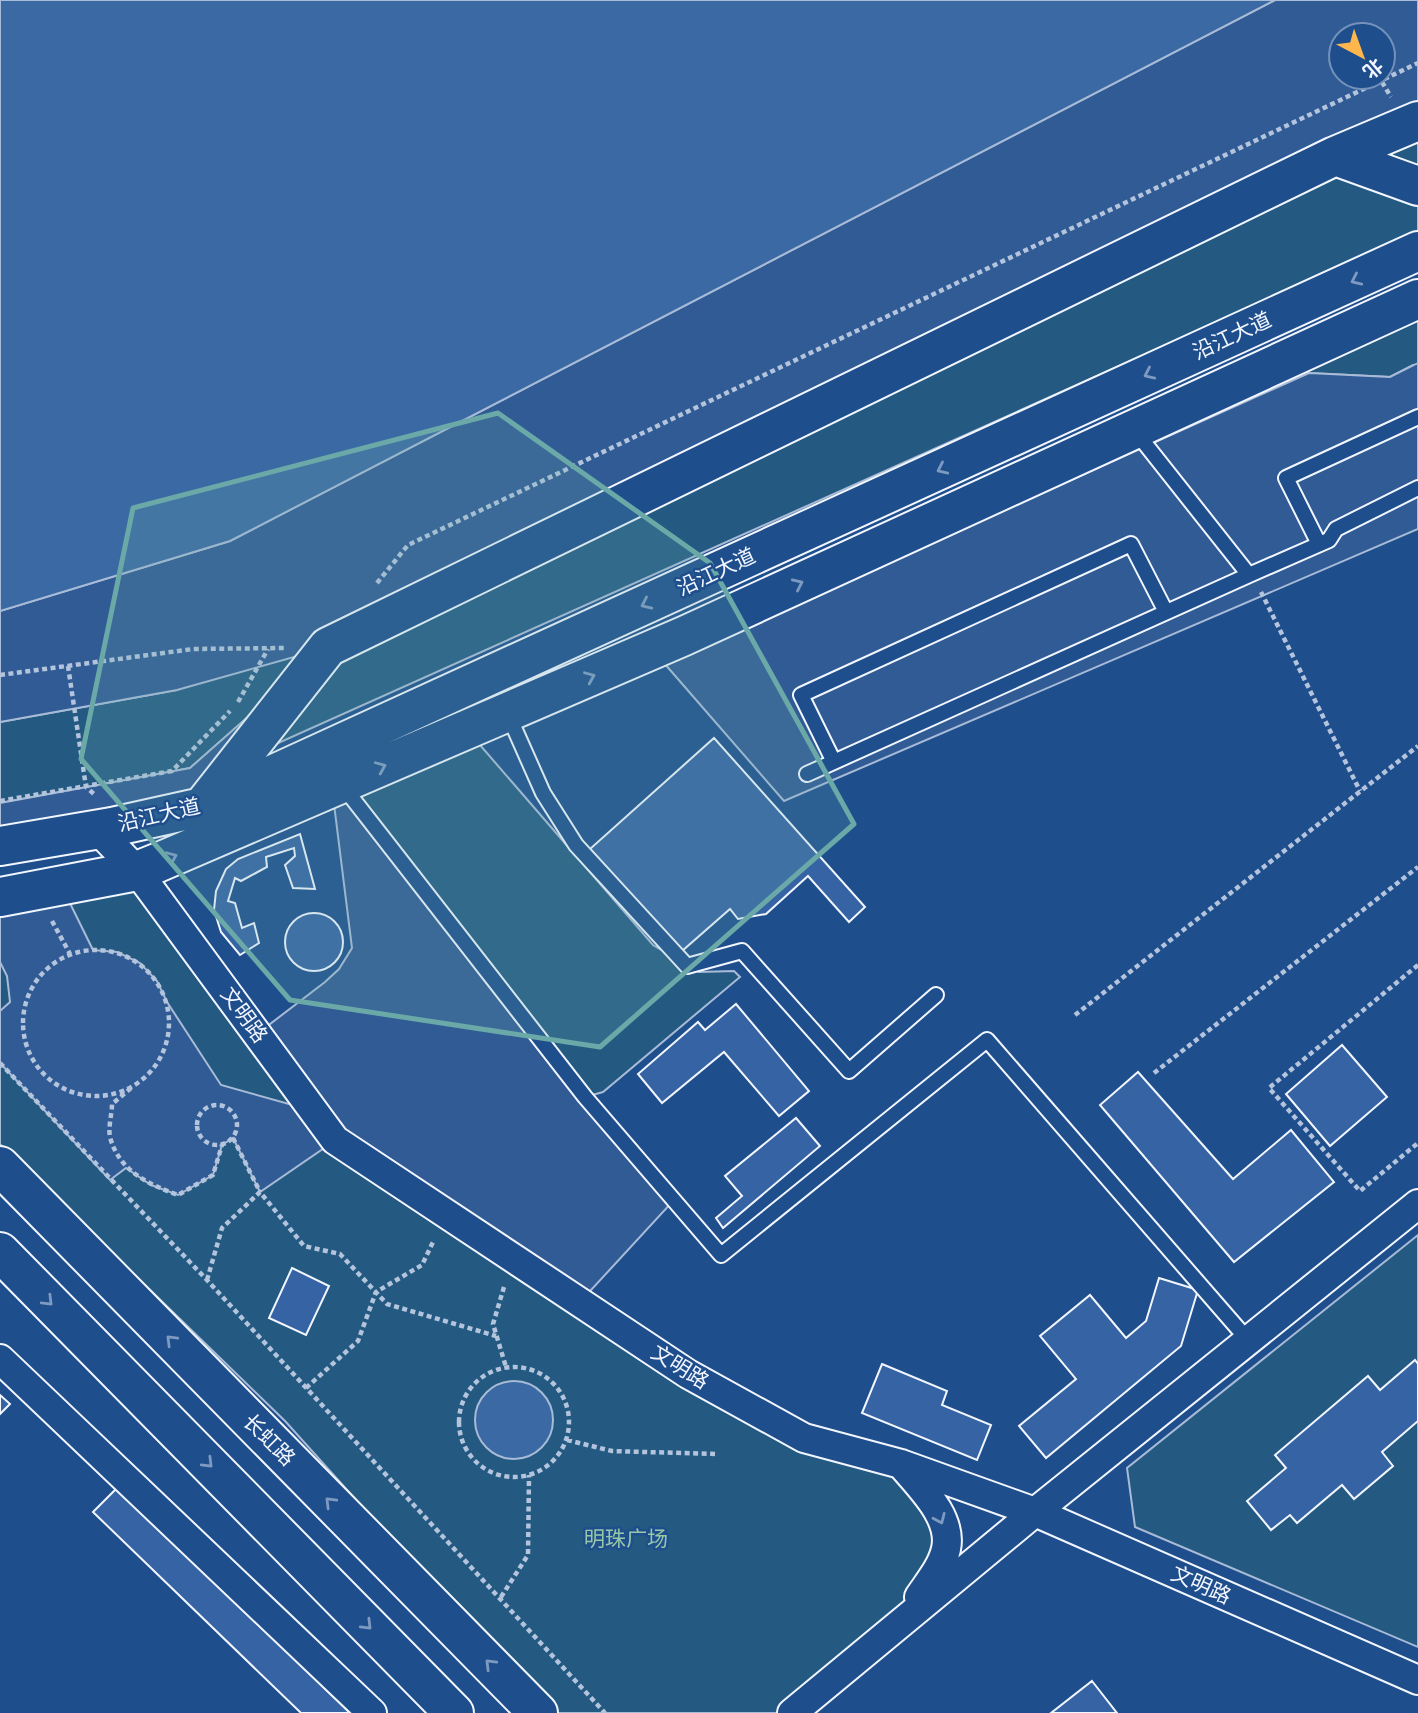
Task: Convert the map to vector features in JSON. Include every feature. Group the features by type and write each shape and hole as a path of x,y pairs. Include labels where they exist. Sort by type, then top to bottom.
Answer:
{"main road":[{"path":"202,807 328,647 1335,156 1418,121"},
{"path":"1335,156 1418,186"},
{"name":"沿江大道","path":"0,846 202,807 1418,251"},
{"name":"沿江大道","path":"0,897 137,872 684,636 1418,299"},
{"name":"长虹路","path":"0,1166 538,1713"},
{"path":"0,1252 454,1713"}],"street":[{"name":"文明路","path":"113,826 137,872 335,1140 688,1374 804,1438 901,1464 1035,1512 1418,1680"},
{"path":"792,1713 1035,1512 1418,1204"},
{"path":"0,1359 372,1713"},
{"path":"901,1464 931,1501 944,1524 946,1547 938,1568 901,1623"}],"lane":[{"path":"1319,544 1286,478 1418,417"},
{"path":"1134,430 1249,575"},
{"path":"807,774 1329,540 1336,529 1418,488"},
{"path":"834,762 801,695 1131,544 1166,612"},
{"path":"507,712 543,793 576,845 687,966 742,951 849,1071 936,995"},
{"path":"341,784 585,1097 722,1255 987,1040 1248,1340"}],"path":[{"path":"369,593 408,544 1418,63"},
{"path":"1249,575 1264,595 1360,791"},
{"path":"0,675 193,649 328,647"},
{"path":"0,801 172,771 235,707 269,648"},
{"path":"68,666 86,787 113,826"},
{"path":"1075,1015 1418,746"},
{"path":"1154,1073 1418,867"},
{"path":"151,1072 132,1087 110,1095 86,1096 63,1088 44,1074 30,1055 23,1032 25,1007 34,985 49,967 70,954 93,950 117,953 139,963 157,981 167,1002 170,1027 164,1051 151,1072 112,1104 110,1136 125,1168 151,1185 178,1195 213,1175 222,1145 233,1138 236,1132 236,1119 229,1109 216,1105 204,1110 198,1121 199,1134 209,1143 222,1145"},
{"path":"1418,965 1269,1088 1360,1191 1418,1143"},
{"path":"0,1063 207,1280 605,1713"},
{"path":"233,1138 260,1192 304,1246 341,1254 387,1304 496,1336"},
{"path":"207,1280 222,1228 260,1192"},
{"path":"306,1388 358,1341 376,1292 422,1265 446,1213"},
{"path":"506,1367 493,1324 513,1258"},
{"path":"506,1367 524,1367 542,1374 557,1386 566,1402 570,1421 567,1440 558,1455 545,1468 529,1475 511,1477 494,1474 478,1464 466,1451 458,1417 463,1399 473,1384 488,1373 506,1367"},
{"path":"567,1440 612,1451 715,1454"},
{"path":"501,1597 528,1555 529,1475"}],"highlighted area":[{"path":"498,413 710,563 854,824 600,1047 290,1000 81,759 133,508"}],"green space":[{"path":"1418,121 1418,232 238,761 323,651 190,768 0,803 0,722 177,690"},
{"path":"1418,299 1418,369 1413,365 1390,377 1309,373 1297,355"},
{"path":"467,730 653,945 699,972 734,971 740,977 603,1092 585,1097 341,784"},
{"name":"明珠广场","path":"137,871 335,1140 688,1374 901,1464 944,1523 901,1623 792,1713 548,1713 285,1421 0,1144 0,897"},
{"path":"1418,1235 1418,1647 1135,1527 1127,1468"}],"shaded area":[{"path":"0,0 1275,0 230,541 0,611"},
{"path":"1275,0 1418,0 1418,121 328,647 202,807 0,843 0,803 190,768 326,648 177,690 0,722 0,611 230,541"},
{"path":"1418,363 1418,529 784,801 664,663 1309,373 1390,377"},
{"path":"341,784 674,1200 580,1302 336,1140 260,1192 233,1138 222,1145 213,1175 178,1195 151,1185 126,1168 110,1180 0,1063 0,1011 10,1002 7,976 0,962 0,897 61,885 93,950 117,952 140,963 157,981 167,1002 221,1085 314,1111 257,1034 325,982 339,969 352,948 332,788"},
{"path":"514,1381 529,1384 541,1393 550,1405 553,1420 550,1435 541,1447 529,1456 514,1459 499,1456 487,1447 478,1435 475,1420 478,1405 487,1393 499,1384"}],"building":[{"path":"714,738 865,907 849,922 808,876 766,914 738,919 730,909 682,951 590,849"},
{"path":"300,834 315,889 293,888 285,865 295,856 294,848 266,857 267,867 241,881 235,878 228,901 235,903 242,928 254,923 259,943 240,955 221,932 214,910 216,891 226,869 238,859"},
{"path":"314,913 330,918 338,926 343,942 338,958 330,966 314,971 298,966 290,958 285,942 290,926 298,918"},
{"path":"736,1004 809,1091 779,1116 724,1052 662,1103 638,1074 698,1022 705,1030"},
{"path":"1342,1045 1387,1097 1330,1146 1286,1094"},
{"path":"1138,1072 1233,1179 1291,1130 1334,1182 1234,1262 1100,1105"},
{"path":"796,1118 820,1146 723,1228 716,1218 742,1196 725,1176"},
{"path":"292,1268 329,1286 306,1335 269,1318"},
{"path":"1159,1278 1198,1290 1181,1346 1046,1458 1019,1426 1076,1379 1040,1336 1090,1295 1126,1338 1146,1321"},
{"path":"1415,1360 1418,1364 1418,1421 1382,1452 1393,1466 1354,1499 1342,1485 1297,1523 1290,1515 1271,1530 1247,1501 1286,1468 1275,1455 1368,1376 1380,1390"},
{"path":"882,1364 947,1391 942,1405 991,1425 977,1460 862,1413"},
{"path":"0,1395 10,1404 0,1414"},
{"path":"118,1487 350,1713 301,1713 93,1512"},
{"path":"1092,1681 1117,1713 1051,1713"}]}
